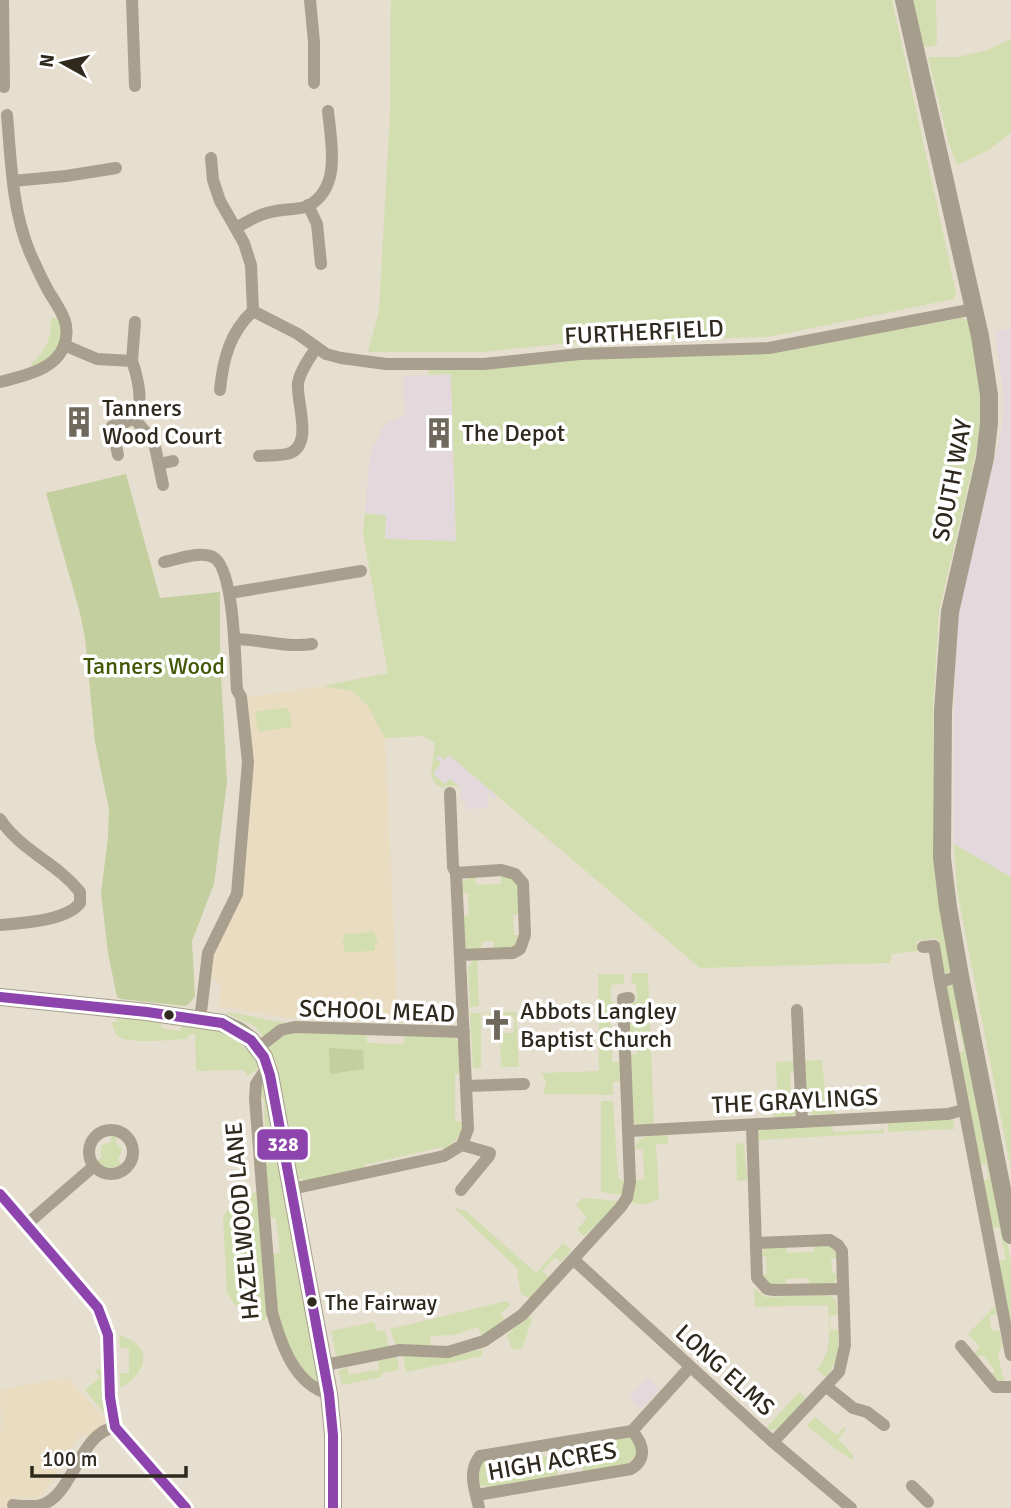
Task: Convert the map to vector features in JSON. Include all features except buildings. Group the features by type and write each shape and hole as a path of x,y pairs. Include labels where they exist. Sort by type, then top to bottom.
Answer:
{"street":[{"path":"3,0 4,87"},
{"path":"132,0 135,86"},
{"path":"310,0 314,83"},
{"name":"SOUTH WAY","path":"904,0 987,374 990,409 985,458 950,612 943,711 942,858 960,976 1011,1235"},
{"path":"236,228 274,211 308,205 325,187 332,171 328,111"},
{"path":"0,382 48,365 64,345 66,321 29,252 16,205 4,136 7,115"},
{"path":"211,158 213,180 220,201 236,228 251,265 253,311 232,339 225,356 220,390"},
{"path":"13,181 66,176 116,167"},
{"path":"308,205 317,224 321,264"},
{"name":"FURTHERFIELD","path":"253,311 298,334 326,354 360,362 484,364 580,354 769,348 974,309"},
{"path":"118,455 112,426 134,417 139,409 137,375 132,361 135,322"},
{"path":"64,345 97,359 132,361"},
{"path":"259,456 286,454 295,451 300,444 302,434 298,385 300,374 316,348"},
{"path":"134,417 153,442 163,485"},
{"path":"159,464 173,461"},
{"path":"164,562 212,557 220,562 224,569 230,593 237,690 241,697 248,762 236,899 208,953 200,1020"},
{"path":"230,593 361,571"},
{"path":"234,639 251,639 279,645 312,644"},
{"path":"450,793 464,1032"},
{"path":"0,819 15,838 59,870 80,892 80,902 71,911 45,919 0,925"},
{"path":"456,873 501,870 515,874 523,883 525,935 520,949 513,953 460,955"},
{"path":"923,947 934,946 963,1110 1011,1351"},
{"path":"940,982 960,976"},
{"name":"HAZELWOOD LANE","path":"0,997 119,1008 231,1026 258,1048 268,1066 325,1365 333,1435 333,1508"},
{"path":"325,1365 400,1350 448,1352 482,1342 522,1315 621,1208 630,1182 622,998"},
{"path":"797,1010 802,1122"},
{"name":"SCHOOL MEAD","path":"258,1048 281,1030 295,1027 464,1032 468,1129 462,1145"},
{"name":"HAZELWOOD LANE","path":"268,1066 256,1084 255,1099 272,1312 294,1367 315,1390 329,1394"},
{"path":"467,1087 524,1084"},
{"name":"THE GRAYLINGS","path":"629,1131 948,1114 963,1110"},
{"path":"752,1125 757,1279 766,1289 843,1289"},
{"path":"292,1189 443,1156 462,1145 490,1153 461,1190"},
{"path":"27,1224 94,1166"},
{"path":"0,1194 101,1313 108,1335 110,1397 115,1426 186,1508"},
{"path":"756,1243 825,1240 834,1242 842,1251 843,1358 839,1372 773,1442"},
{"name":"LONG ELMS","path":"574,1260 773,1442 850,1508"},
{"path":"961,1346 995,1387 1011,1387"},
{"name":"HIGH ACRES","path":"632,1431 641,1441 643,1451 637,1465 631,1469 478,1502 472,1476 473,1465 480,1456 632,1431 690,1367"},
{"path":"827,1387 853,1408 884,1425"},
{"path":"13,1505 40,1505 52,1498 98,1434 115,1426"},
{"path":"912,1486 929,1506"}],"shaded area":[{"path":"1011,329 1011,877 954,844 954,711 958,614 1002,428 1004,397 995,331"},
{"path":"451,374 456,542 385,539 386,516 365,513 370,453 385,424 405,415 403,376"},
{"path":"322,686 352,691 367,705 385,738 398,1021 288,1018 219,1006 221,985 210,975 215,946 238,907 240,896 244,698"},
{"path":"448,754 497,796 494,799 488,794 488,808 465,809 465,801 460,801 461,789 445,784 432,774 441,763 435,758"},
{"path":"68,1377 105,1420 90,1436 80,1435 43,1494 35,1498 12,1497 10,1508 0,1508 0,1390"},
{"path":"647,1377 660,1389 641,1409 629,1397"}],"green space":[{"path":"391,0 892,0 956,292 954,299 768,337 580,342 482,352 368,352 379,311 390,114"},
{"path":"912,0 936,0 937,43 934,46 923,47"},
{"path":"1011,39 1011,133 987,151 957,165 949,144 928,57 958,57 987,50"},
{"path":"60,317 62,334 57,347 33,368 31,363 47,344 51,318"},
{"path":"962,318 968,321 979,373 981,415 976,453 939,611 933,709 933,831 951,972 942,971 937,938 917,941 918,951 892,954 890,963 700,968 449,755 444,760 439,755 436,758 441,763 433,774 445,784 450,779 462,789 437,785 431,776 435,743 423,736 385,738 367,705 352,691 322,686 388,673 363,533 365,513 386,516 385,539 456,541 451,374 427,375 431,368 581,358 770,352"},
{"name":"Tanners Wood","path":"126,474 160,598 220,592 220,657 227,782 214,884 192,941 195,996 185,1006 117,997 108,953 101,893 109,809 95,742 85,638 46,493"},
{"path":"288,707 292,727 258,732 255,712"},
{"path":"954,844 1011,877 1011,1170 957,890"},
{"path":"501,875 510,877 518,885 520,914 513,915 514,935 521,935 520,940 511,950 494,950 494,941 482,942 481,950 468,950 465,948 461,916 469,915 468,893 460,893 463,881 475,876 476,885 501,884"},
{"path":"374,932 378,944 375,944 375,951 345,952 342,940 344,934"},
{"path":"473,960 477,960 479,1006 470,1007 468,968"},
{"path":"631,973 648,973 654,1126 637,1125 632,1120 629,1055 637,1054 636,1036 628,1036 627,1022 636,1021 635,1009 627,1009 629,1003 637,1001 636,984 632,984"},
{"path":"598,974 624,974 624,984 611,985 611,1001 620,1004 620,1009 611,1009 611,1033 621,1033 622,1039 612,1039 612,1062 623,1062 624,1081 613,1082 613,1095 543,1094 546,1081 541,1073 599,1071"},
{"path":"946,987 956,987 1011,1262 1011,1333 997,1262 1006,1259 999,1227 990,1228 982,1181 989,1179 986,1164 979,1165 957,1053 964,1051 958,1021 951,1022"},
{"path":"227,1012 287,1023 263,1036 253,1025"},
{"path":"516,1012 519,1067 501,1067 500,1033 514,1033 514,1017 489,1017 489,1013 481,1014 481,1068 473,1068 470,1013"},
{"path":"116,1018 162,1020 161,1028 180,1031 182,1023 218,1031 244,1047 261,1066 248,1076 244,1070 196,1071 195,1034 186,1039 124,1039 114,1030 112,1022 117,1022"},
{"path":"292,1033 367,1033 367,1043 404,1044 405,1035 451,1036 460,1043 462,1073 455,1074 455,1121 463,1122 459,1135 443,1151 442,1147 364,1165 364,1169 304,1181 298,1179 277,1071 268,1048 277,1039"},
{"path":"329,1048 363,1050 364,1069 330,1074"},
{"path":"822,1060 827,1111 832,1111 834,1106 835,1114 813,1115 808,1111 805,1061"},
{"path":"796,1061 796,1071 790,1072 791,1096 797,1096 797,1110 792,1117 774,1117 773,1110 778,1110 776,1062"},
{"path":"266,1083 297,1245 294,1255 320,1384 316,1384 303,1369 294,1354 286,1339 278,1308 272,1254 280,1253 276,1218 267,1218 262,1132 265,1127 264,1100 259,1093 261,1086"},
{"path":"601,1101 613,1101 618,1178 626,1181 622,1195 601,1192"},
{"path":"953,1119 955,1129 888,1132 888,1122"},
{"path":"882,1122 884,1132 882,1133 756,1140 760,1128 832,1124 833,1132 882,1130"},
{"path":"668,1133 668,1144 656,1144 659,1199 643,1205 629,1202 636,1180 644,1179 643,1149 635,1149 637,1144 644,1137"},
{"path":"111,1134 118,1135 116,1143 122,1149 118,1160 122,1165 112,1168 97,1161 102,1157 102,1145 111,1142"},
{"path":"744,1143 747,1180 737,1181 736,1144"},
{"path":"259,1190 267,1316 263,1321 235,1305 227,1293 223,1217 229,1208"},
{"path":"583,1198 619,1201 584,1236 577,1229 587,1218 576,1205"},
{"path":"453,1207 466,1211 536,1273 563,1243 571,1250 561,1262 555,1257 542,1271 550,1279 531,1299 521,1294 517,1272 519,1270"},
{"path":"814,1244 831,1245 839,1258 831,1258 832,1273 840,1273 832,1283 809,1286 809,1278 786,1279 786,1288 773,1288 760,1275 767,1274 766,1256 759,1256 766,1247 786,1245 787,1253 814,1252"},
{"path":"754,1288 765,1297 826,1295 835,1298 838,1315 830,1315 830,1330 838,1330 838,1349 833,1366 826,1377 817,1370 828,1347 828,1305 755,1307"},
{"path":"507,1301 510,1305 501,1314 507,1322 482,1336 478,1327 454,1335 430,1336 432,1347 395,1344 390,1329"},
{"path":"995,1306 997,1314 989,1316 992,1331 999,1330 1002,1344 998,1355 1005,1385 1001,1385 989,1375 995,1371 983,1355 977,1358 974,1354 980,1347 968,1334"},
{"path":"528,1316 532,1320 522,1348 512,1350 507,1335"},
{"path":"374,1322 377,1332 385,1330 389,1348 336,1356 331,1331"},
{"path":"119,1335 138,1346 144,1360 137,1375 120,1388 120,1373 129,1373 129,1349 120,1348"},
{"path":"482,1349 482,1356 406,1372 403,1356 459,1355"},
{"path":"397,1357 399,1370 382,1373 382,1377 342,1385 339,1371 347,1367 349,1375 379,1369 378,1361"},
{"path":"94,1370 104,1371 106,1415 85,1390 100,1377"},
{"path":"799,1392 806,1398 777,1429 770,1430 767,1427"},
{"path":"815,1417 837,1435 844,1427 846,1429 838,1439 853,1455 853,1460 807,1426"},
{"path":"624,1435 633,1441 636,1451 629,1462 622,1465 583,1472 581,1463 557,1467 558,1477 489,1487 480,1485 477,1481 481,1461 539,1449 541,1457 571,1452 570,1444"}],"transit line":[{"name":"328","path":"0,997 147,1012 222,1023 251,1040 264,1057 270,1075 329,1394 333,1435 333,1508"},
{"name":"328","path":"0,1194 98,1308 108,1335 110,1397 115,1427 186,1508"}],"place":[{"name":"Tanners Wood Court","path":"79,422"},
{"name":"The Depot","path":"439,433"},
{"name":"Abbots Langley Baptist Church","path":"497,1025"},
{"name":"The Fairway","path":"312,1302"}]}
